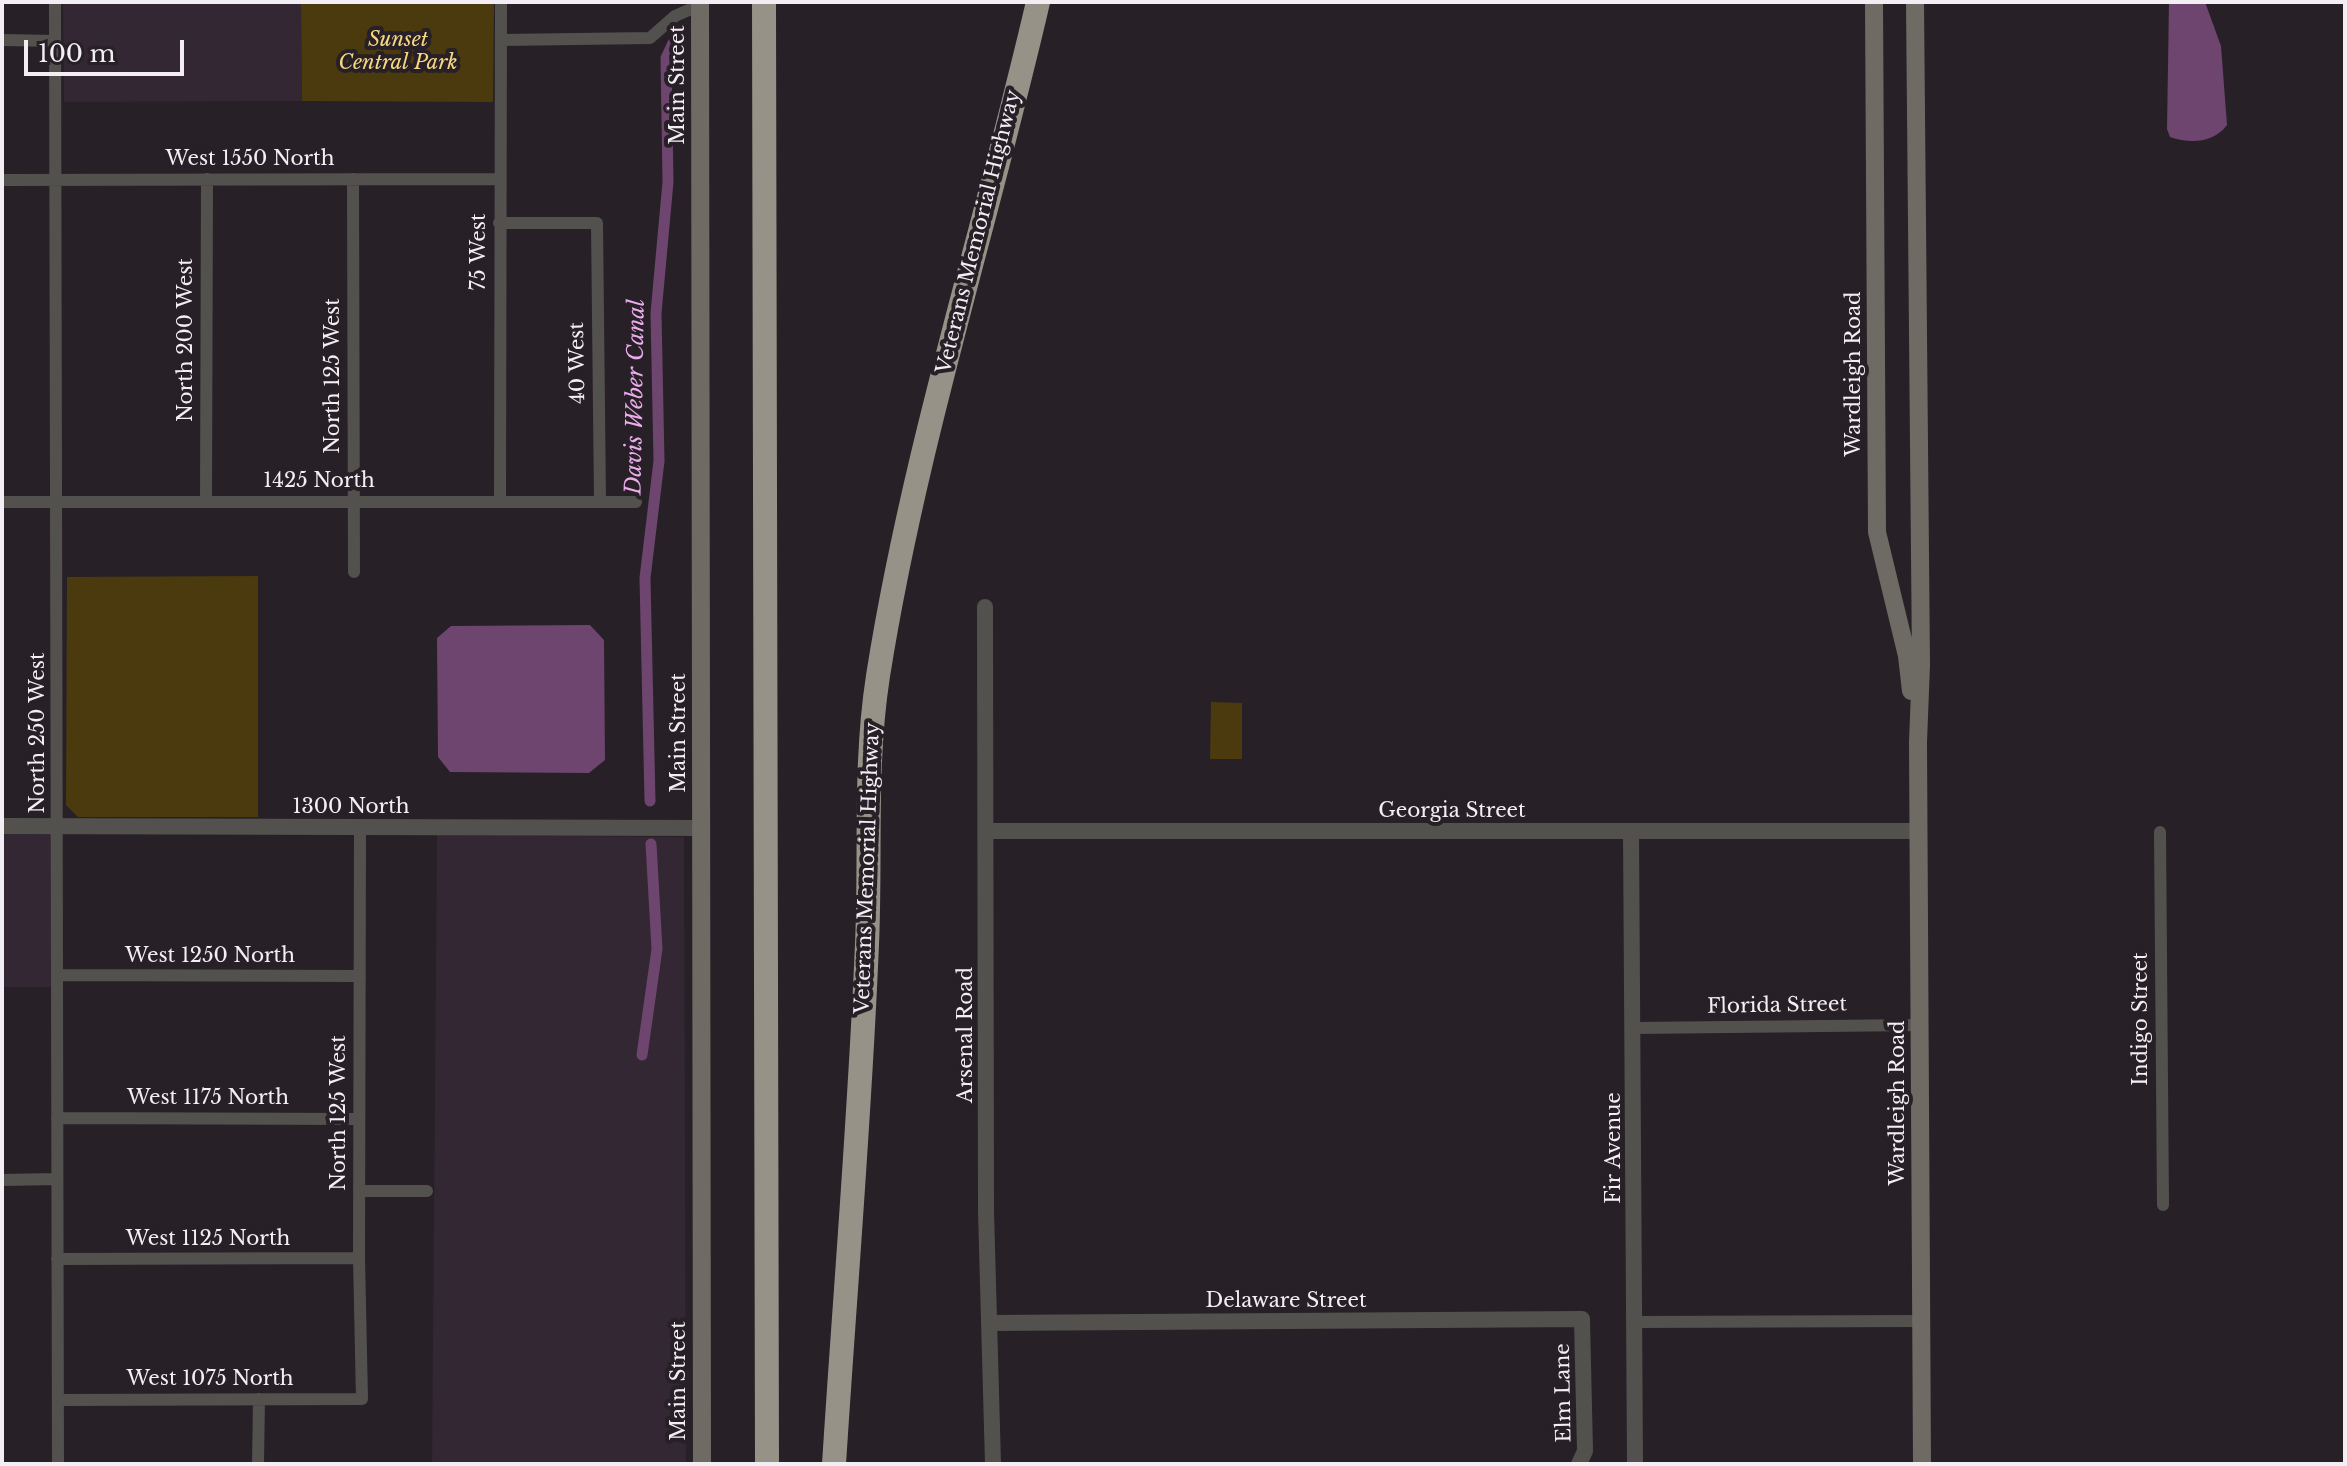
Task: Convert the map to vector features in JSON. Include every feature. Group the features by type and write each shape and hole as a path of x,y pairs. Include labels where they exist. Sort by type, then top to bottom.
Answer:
{"highway":[{"path":"764,2 767,1464"},
{"name":"Veterans Memorial Highway","path":"834,1464 848,1286 868,941 867,762 877,679 895,574 1038,2"},
{"path":"848,1286 848,1464"}],"main road":[{"name":"Wardleigh Road","path":"1874,2 1877,532 1907,656 1918,742"},
{"name":"Wardleigh Road","path":"1915,2 1921,665 1918,831 1922,1464"},
{"name":"Main Street","path":"700,4 702,1464"}],"street":[{"name":"North 250 West","path":"55,2 60,975 56,1179 58,1464"},
{"name":"75 West","path":"500,502 501,2"},
{"path":"501,40 650,38 675,16 700,4"},
{"path":"2,40 55,41"},
{"name":"North 200 West","path":"206,500 207,179"},
{"name":"North 125 West","path":"353,179 354,572"},
{"name":"West 1550 North","path":"2,180 499,179"},
{"name":"40 West","path":"499,223 597,223 600,502"},
{"name":"1425 North","path":"2,502 636,502"},
{"name":"Arsenal Road","path":"985,607 986,1211 993,1464"},
{"name":"1300 North","path":"2,826 700,828"},
{"name":"North 125 West","path":"360,827 359,1258 362,1399"},
{"name":"Georgia Street","path":"987,831 1918,831"},
{"name":"Fir Avenue","path":"1631,831 1635,1464"},
{"name":"Indigo Street","path":"2160,832 2163,1205"},
{"name":"West 1250 North","path":"60,975 360,976"},
{"name":"Florida Street","path":"1634,1028 1919,1025"},
{"name":"West 1175 North","path":"57,1118 359,1119"},
{"path":"2,1180 56,1179"},
{"path":"359,1191 427,1191"},
{"name":"West 1125 North","path":"57,1259 359,1258"},
{"name":"Delaware Street","path":"989,1323 1582,1319"},
{"name":"Elm Lane","path":"1579,1464 1585,1451 1582,1319"},
{"path":"1634,1322 1921,1321"},
{"path":"258,1464 259,1399"},
{"name":"West 1075 North","path":"58,1400 362,1399"}],"shaded area":[{"path":"63,2 301,2 302,101 64,102"},
{"path":"2169,2 2205,2 2221,46 2227,125 2209,139 2178,139 2170,137 2167,129"},
{"path":"590,625 604,640 605,760 589,773 450,772 438,757 437,638 451,626"},
{"path":"58,832 55,987 2,987 2,833"},
{"path":"437,835 684,837 686,1464 432,1464"}],"green space":[{"name":"Sunset Central Park","path":"301,2 494,2 493,102 302,101"},
{"path":"258,576 258,817 78,817 66,805 67,577"},
{"path":"1211,702 1242,703 1242,759 1210,759"}],"waterway":[{"name":"Davis Weber Canal","path":"650,801 645,578 659,461 656,313 668,182 666,58 673,43"},
{"name":"Davis Weber Canal","path":"642,1055 657,949 651,844"}]}
